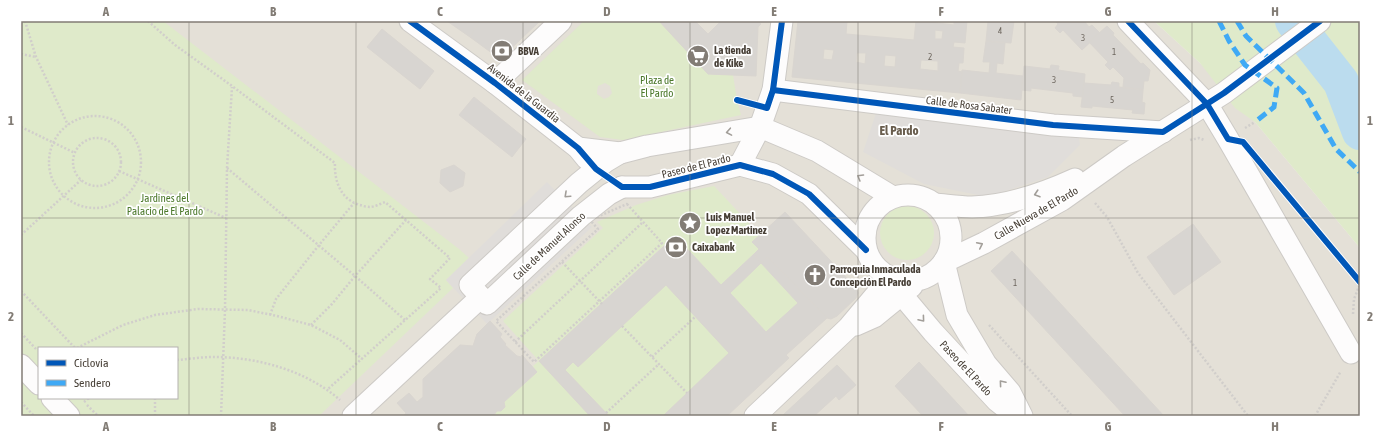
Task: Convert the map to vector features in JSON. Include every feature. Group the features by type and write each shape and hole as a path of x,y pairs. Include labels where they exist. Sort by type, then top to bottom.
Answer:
{"street":[{"name":"Avenida de la Guardia","path":"410,21 495,83 578,148 596,169 622,186"},
{"path":"495,83 562,21"},
{"path":"740,165 760,127 773,90 782,21"},
{"path":"1128,21 1207,104 1351,353"},
{"name":"Calle Nueva de El Pardo","path":"944,262 984,243 1062,200 1124,156 1224,93 1320,21"},
{"name":"Calle de Rosa Sabater","path":"773,90 1052,125 1163,132"},
{"path":"356,415 481,296 470,285 579,183 605,162 620,154 647,146 760,127 817,151 894,197"},
{"path":"578,148 620,154"},
{"name":"Calle Nueva de El Pardo","path":"935,204 972,207 1011,203 1051,190 1124,156"},
{"name":"Paseo de El Pardo","path":"622,186 650,187 740,165 773,174 809,194 866,250"},
{"name":"Calle de Manuel Alonso","path":"481,296 487,304 580,216 622,186"},
{"path":"911,195 920,196 935,204 948,221 950,228 950,250 944,262 928,277 912,282 899,281 890,278 879,271 870,260 866,250 864,237 866,225 871,215 885,201 894,197 911,195"},
{"name":"Paseo de El Pardo","path":"944,262 957,315 986,364 1010,392 1022,416"},
{"path":"756,416 848,328 890,278"},
{"name":"Paseo de El Pardo","path":"890,278 902,295 933,332 997,401 1016,416"},
{"path":"848,328 874,317 919,280"},
{"path":"21,365 38,383"},
{"path":"53,399 68,416"}],"path":[{"path":"25,21 36,56 68,125"},
{"path":"148,21 175,45 335,163 334,173 345,198 354,203 370,207 385,202 450,258 430,279 441,288 328,389"},
{"path":"21,54 36,56"},
{"path":"221,416 225,310 227,168 232,86"},
{"path":"97,116 112,119 125,127 135,139 140,153 141,168 138,180 128,194 117,203 103,208 89,208 75,204 64,196 55,185 50,172 49,158 53,143 68,125 82,118 97,116"},
{"path":"21,128 75,154"},
{"path":"97,138 105,140 112,143 117,150 121,164 119,171 115,178 102,185 87,183 81,180 76,173 74,165 75,154 82,143 97,138"},
{"path":"1185,141 1199,138 1217,143 1228,139"},
{"path":"227,168 405,320"},
{"path":"119,171 226,218"},
{"path":"21,235 81,180"},
{"path":"1094,202 1107,218 1138,272 1248,416"},
{"path":"270,314 276,299 354,203"},
{"path":"627,204 643,222 662,243 601,303 534,362 496,321 598,229 590,220 627,204"},
{"path":"311,325 332,304 355,276 406,220"},
{"path":"515,342 581,282 643,222"},
{"path":"562,261 601,303"},
{"path":"21,291 75,347"},
{"path":"78,347 123,325 155,315 198,309 248,310 270,314 311,325 340,340 362,359"},
{"path":"652,357 695,317"},
{"path":"987,323 1072,416"},
{"path":"622,326 687,393"},
{"path":"21,333 38,351"},
{"path":"178,360 214,357 254,360 292,371 328,389 356,415"},
{"path":"606,413 659,364"},
{"path":"82,399 98,416"},
{"path":"155,399 155,416"},
{"path":"21,402 34,416"}],"shaded area":[{"path":"21,21 1154,21 1200,63 1255,122 1360,248 1360,416 21,416"},
{"path":"882,95 1076,118 1080,145 1048,177 988,197 924,184 863,152"},
{"path":"547,182 592,227 487,324 446,280"}],"green space":[{"name":"Jardines del Palacio de El Pardo","path":"21,21 163,21 469,258 446,280 453,288 319,416 21,416"},
{"name":"Plaza de El Pardo","path":"584,21 659,21 708,74 733,75 741,115 623,140 600,137 522,80","holes":["605,83 610,86 612,93 609,97 604,99 597,94 598,86"]},
{"path":"1154,21 1360,21 1360,248 1255,122 1235,108 1200,63"},
{"path":"714,186 760,235 753,242 759,249 721,285 674,236 539,361 503,321 603,228 597,222 636,205 668,195"},
{"path":"902,206 912,206 922,210 930,218 934,228 934,238 930,248 922,256 912,260 902,260 892,256 884,248 880,238 880,228 884,218 892,210"},
{"path":"761,263 798,303 766,332 730,293"},
{"path":"666,285 729,353 663,416 609,416 565,370 573,362 578,367"},
{"path":"539,361 590,416 493,416 497,411 501,411 505,407 504,402 537,372 533,366"}],"building":[{"path":"447,21 480,21 470,37"},
{"path":"480,21 540,21 500,59 470,37"},
{"path":"659,21 695,21 708,34 721,21 758,21 761,24 708,74"},
{"path":"798,21 847,21 846,34 914,40 916,21 929,21 954,25 954,21 967,21 965,43 954,42 953,47 964,48 963,63 959,63 958,71 962,72 960,93 792,77","holes":["935,30 943,31 942,39 935,39","824,49 834,50 832,60 823,59","857,53 866,53 865,64 856,62","885,55 896,56 895,67 884,66","921,60 938,61 938,71 920,69"]},
{"path":"988,21 1014,21 1011,43 986,41"},
{"path":"1055,21 1084,21 1089,27 1092,25 1100,33 1082,50 1063,30 1060,33 1055,28 1058,24"},
{"path":"1107,26 1114,33 1113,35 1141,64 1143,63 1150,70 1148,81 1144,81 1143,90 1123,87 1124,78 1113,67 1110,70 1105,65 1108,62 1089,42"},
{"path":"758,27 756,76 708,74"},
{"path":"382,29 434,71 420,89 367,47"},
{"path":"986,41 1005,43 1003,64 997,63 996,73 1023,76 1021,100 960,93 962,70 989,73 990,62 983,62"},
{"path":"1051,65 1059,66 1058,70 1085,74 1083,97 1073,96 1073,93 1031,88 1031,91 1022,90 1024,66 1050,69"},
{"path":"1112,82 1119,83 1119,87 1143,90 1142,102 1145,103 1144,114 1132,113 1133,110 1092,106 1092,108 1081,107 1084,83 1111,85"},
{"path":"474,97 526,139 512,157 459,115"},
{"path":"454,165 465,173 463,186 450,192 440,183 441,170"},
{"name":"Parroquia Inmaculada Concepción El Pardo","path":"785,212 856,288 858,293 856,298 837,316 831,319 827,318 768,257 761,263 754,254 759,249 752,242"},
{"path":"1193,224 1221,262 1174,295 1147,257"},
{"path":"675,236 721,285 754,254 761,263 768,257 827,318 786,355 789,358 727,416 663,416 729,353 666,285 578,367 573,362 565,370 609,416 590,416 539,361","holes":["761,263 798,303 766,332 730,293"]},
{"path":"1012,251 1164,416 1125,416 991,271"},
{"path":"490,321 502,334 500,337 506,344 505,345 517,356 521,357 522,355 537,372 504,402 505,407 501,411 497,411 493,416 403,416 406,413 397,403 409,393 417,402 423,397 423,379 460,345 473,346 477,334"},
{"path":"919,362 969,416 923,416 895,386"},
{"path":"837,365 856,385 839,400 836,396 814,416 782,416"}],"waterway":[{"path":"1293,21 1341,82 1360,132"}],"marked path":[{"path":"1219,21 1229,41 1245,65 1277,88 1274,107 1255,122"},
{"path":"1237,21 1246,36 1304,93 1336,149 1360,172"}],"cycle path":[{"path":"410,21 495,83 578,148 596,169 622,187 650,187 740,165 773,174 809,194 866,250"},
{"path":"737,100 767,108 773,90 782,21"},
{"path":"1128,21 1207,104 1228,139 1243,142 1360,282"},
{"path":"773,90 1053,125 1163,132 1224,93 1320,21"}],"place":[{"name":"BBVA","path":"502,51"},
{"name":"La tienda de Kike","path":"698,56"},
{"name":"Luis Manuel Lopez Martinez","path":"690,223"},
{"name":"Caixabank","path":"676,247"},
{"name":"Parroquia Inmaculada Concepción El Pardo","path":"815,275"}],"district":[{"name":"El Pardo","path":"899,130"}]}
